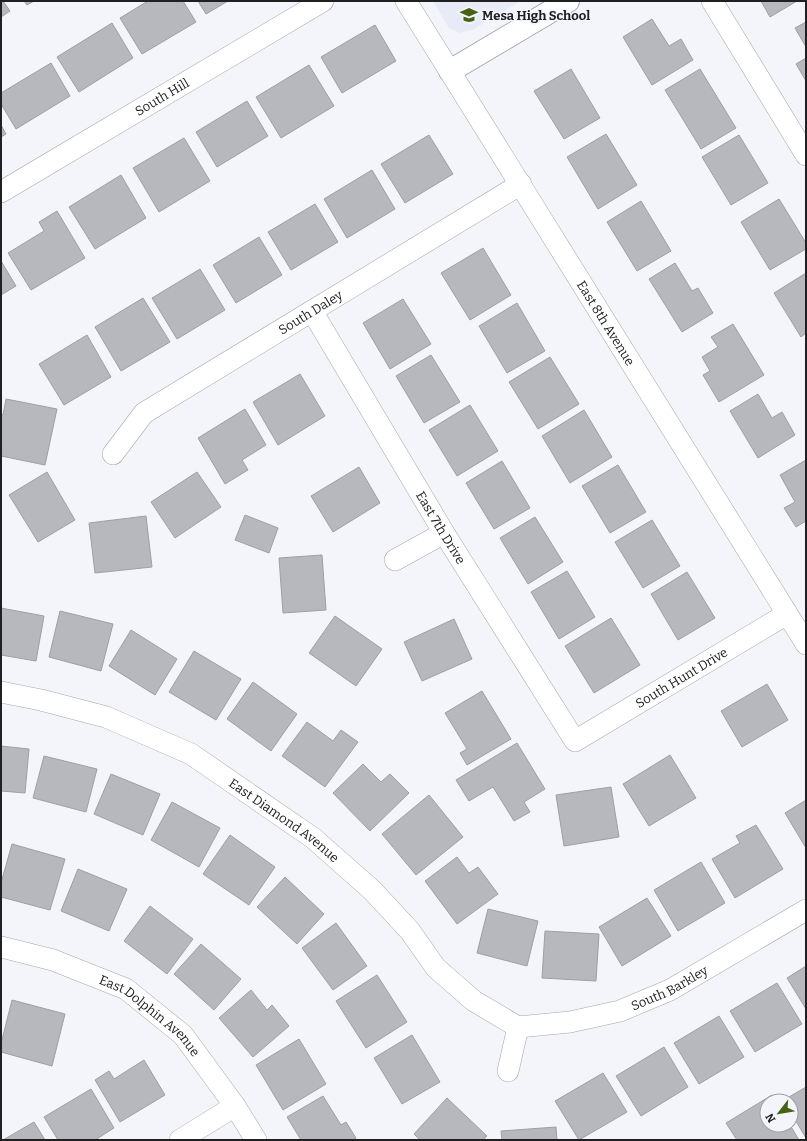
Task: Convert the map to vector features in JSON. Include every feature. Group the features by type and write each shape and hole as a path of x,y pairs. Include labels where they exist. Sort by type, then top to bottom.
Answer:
{"street":[{"name":"South Hill","path":"1,192 323,1"},
{"name":"East 8th Avenue","path":"406,1 806,644"},
{"path":"450,71 568,1"},
{"path":"712,1 806,155"},
{"name":"South Daley","path":"113,454 144,413 521,184"},
{"name":"East 7th Drive","path":"312,311 444,533 575,741"},
{"path":"395,560 444,533"},
{"name":"South Hunt Drive","path":"575,741 787,614"},
{"name":"East Diamond Avenue","path":"1,692 42,700 106,717 191,754 312,838 372,890 410,931 436,968 474,1001 518,1027"},
{"name":"South Barkley","path":"518,1027 570,1022 620,1011 670,990 806,910"},
{"name":"East Dolphin Avenue","path":"1,947 53,960 126,989 183,1035 235,1106 256,1140"},
{"path":"508,1071 518,1027"},
{"path":"180,1140 235,1106"}],"shaded area":[{"name":"Mesa High School","path":"433,1 521,1 472,30 460,33 449,28"}],"building":[{"path":"1,1 3,1 10,11 1,17"},
{"path":"24,1 34,1 27,5"},
{"path":"148,1 183,1 196,22 142,54 120,18"},
{"path":"198,1 228,1 206,14"},
{"path":"761,1 797,1 770,17"},
{"path":"652,19 669,46 681,39 693,60 652,85 623,37"},
{"path":"806,22 806,47 795,28"},
{"path":"112,23 133,58 79,92 57,57"},
{"path":"375,25 396,61 342,93 321,57"},
{"path":"806,58 806,81 796,64"},
{"path":"51,63 70,96 16,129 1,104 1,93"},
{"path":"309,65 334,106 281,138 256,97"},
{"path":"571,69 600,118 564,139 534,91"},
{"path":"700,69 736,128 701,149 665,90"},
{"path":"247,101 268,136 217,167 196,132"},
{"path":"1,125 6,134 1,137"},
{"path":"606,134 637,185 598,209 567,157"},
{"path":"429,135 453,174 405,203 381,164"},
{"path":"739,135 768,183 731,205 702,157"},
{"path":"184,138 210,181 159,212 133,168"},
{"path":"372,170 395,209 347,238 324,199"},
{"path":"121,175 146,218 95,249 69,207"},
{"path":"779,199 806,243 806,249 770,270 741,222"},
{"path":"641,201 671,251 637,271 607,222"},
{"path":"315,204 338,242 291,270 268,232"},
{"path":"57,211 85,258 31,290 8,253 44,231 39,222"},
{"path":"259,237 282,275 236,303 213,265"},
{"path":"483,248 511,295 470,320 441,273"},
{"path":"1,261 16,286 1,295"},
{"path":"675,263 692,291 698,288 713,313 682,332 649,279"},
{"path":"200,269 225,310 177,339 152,298"},
{"path":"806,273 806,333 801,337 774,293"},
{"path":"143,298 170,342 121,371 95,327"},
{"path":"403,299 431,344 390,369 363,323"},
{"path":"517,303 545,351 507,373 479,326"},
{"path":"733,324 764,375 719,402 703,375 710,371 702,357 718,347 711,337"},
{"path":"87,335 111,377 64,405 39,364"},
{"path":"431,355 460,402 424,423 396,376"},
{"path":"550,357 579,404 538,429 509,382"},
{"path":"300,374 325,416 278,445 253,402"},
{"path":"758,394 772,418 782,412 795,435 758,458 730,411"},
{"path":"6,399 57,409 45,465 1,456 1,414 3,415"},
{"path":"470,405 498,451 457,476 429,430"},
{"path":"245,409 266,445 242,460 248,470 225,484 198,438"},
{"path":"584,410 612,457 570,483 542,436"},
{"path":"806,460 806,521 796,527 784,508 795,502 780,475"},
{"path":"502,461 530,508 494,529 466,483"},
{"path":"618,465 646,512 610,533 582,486"},
{"path":"359,467 380,503 333,532 311,496"},
{"path":"47,472 75,520 38,542 9,495"},
{"path":"197,472 221,507 175,538 151,502"},
{"path":"245,515 278,528 269,553 235,540"},
{"path":"146,516 152,567 95,573 89,523"},
{"path":"535,517 563,562 528,584 500,538"},
{"path":"652,520 680,566 643,588 615,542"},
{"path":"322,555 326,610 283,613 279,558"},
{"path":"567,571 595,617 559,639 531,592"},
{"path":"687,572 715,618 678,640 651,594"},
{"path":"1,608 44,616 36,661 1,655"},
{"path":"60,611 113,624 101,671 49,657"},
{"path":"335,616 382,649 356,686 309,653"},
{"path":"611,618 640,665 594,693 565,646"},
{"path":"454,619 472,659 422,681 404,642"},
{"path":"131,630 177,659 155,695 109,666"},
{"path":"194,651 241,679 216,720 169,692"},
{"path":"253,682 297,714 271,751 227,719"},
{"path":"767,684 788,720 742,747 721,711"},
{"path":"482,691 511,739 467,765 460,753 467,749 445,713"},
{"path":"307,722 333,741 341,730 358,742 325,787 282,756"},
{"path":"517,743 545,789 524,802 530,812 514,821 493,787 469,801 456,780"},
{"path":"1,746 29,749 25,793 1,791"},
{"path":"670,755 696,798 649,826 623,784"},
{"path":"44,756 97,769 86,812 33,798"},
{"path":"363,764 381,782 390,774 409,793 370,831 333,793"},
{"path":"111,774 160,794 143,835 94,814"},
{"path":"611,787 619,837 564,846 556,795"},
{"path":"429,795 463,837 416,875 382,834"},
{"path":"806,800 806,848 785,813"},
{"path":"172,802 220,828 199,867 151,840"},
{"path":"756,825 783,869 735,898 712,859 740,843 736,836"},
{"path":"230,835 275,867 249,905 203,874"},
{"path":"12,844 65,859 50,910 1,897 1,883"},
{"path":"457,857 469,873 478,867 498,894 457,924 425,881"},
{"path":"701,862 725,903 678,931 654,890"},
{"path":"78,869 127,889 109,931 61,911"},
{"path":"285,877 324,914 297,944 257,907"},
{"path":"647,898 671,936 622,966 599,927"},
{"path":"150,906 193,939 167,974 124,941"},
{"path":"488,909 538,921 527,966 477,953"},
{"path":"336,923 367,966 333,990 302,948"},
{"path":"545,931 599,934 596,981 542,978"},
{"path":"201,944 241,979 214,1010 174,974"},
{"path":"806,966 806,1009 787,978"},
{"path":"377,975 407,1022 366,1048 336,1001"},
{"path":"777,983 802,1024 755,1052 730,1011"},
{"path":"251,990 267,1010 272,1005 289,1026 253,1057 219,1018"},
{"path":"12,1000 65,1014 52,1066 1,1052 1,1044"},
{"path":"719,1016 744,1057 699,1084 674,1043"},
{"path":"412,1035 440,1082 402,1104 374,1058"},
{"path":"299,1039 326,1084 283,1110 256,1065"},
{"path":"664,1047 688,1087 641,1116 616,1076"},
{"path":"144,1060 165,1095 120,1122 95,1080 109,1071 114,1079"},
{"path":"603,1073 627,1112 579,1140 555,1101"},
{"path":"806,1087 806,1138 799,1126 799,1093 796,1093"},
{"path":"91,1089 114,1128 95,1140 58,1140 44,1117"},
{"path":"323,1096 341,1125 346,1122 356,1138 352,1140 301,1140 287,1117"},
{"path":"447,1098 487,1136 483,1140 420,1140 414,1134"},
{"path":"759,1103 759,1133 795,1133 799,1140 737,1140 726,1123"},
{"path":"34,1122 45,1140 3,1140"},
{"path":"556,1127 557,1140 502,1140 501,1131"}],"place":[{"name":"Mesa High School","path":"469,15"}]}
